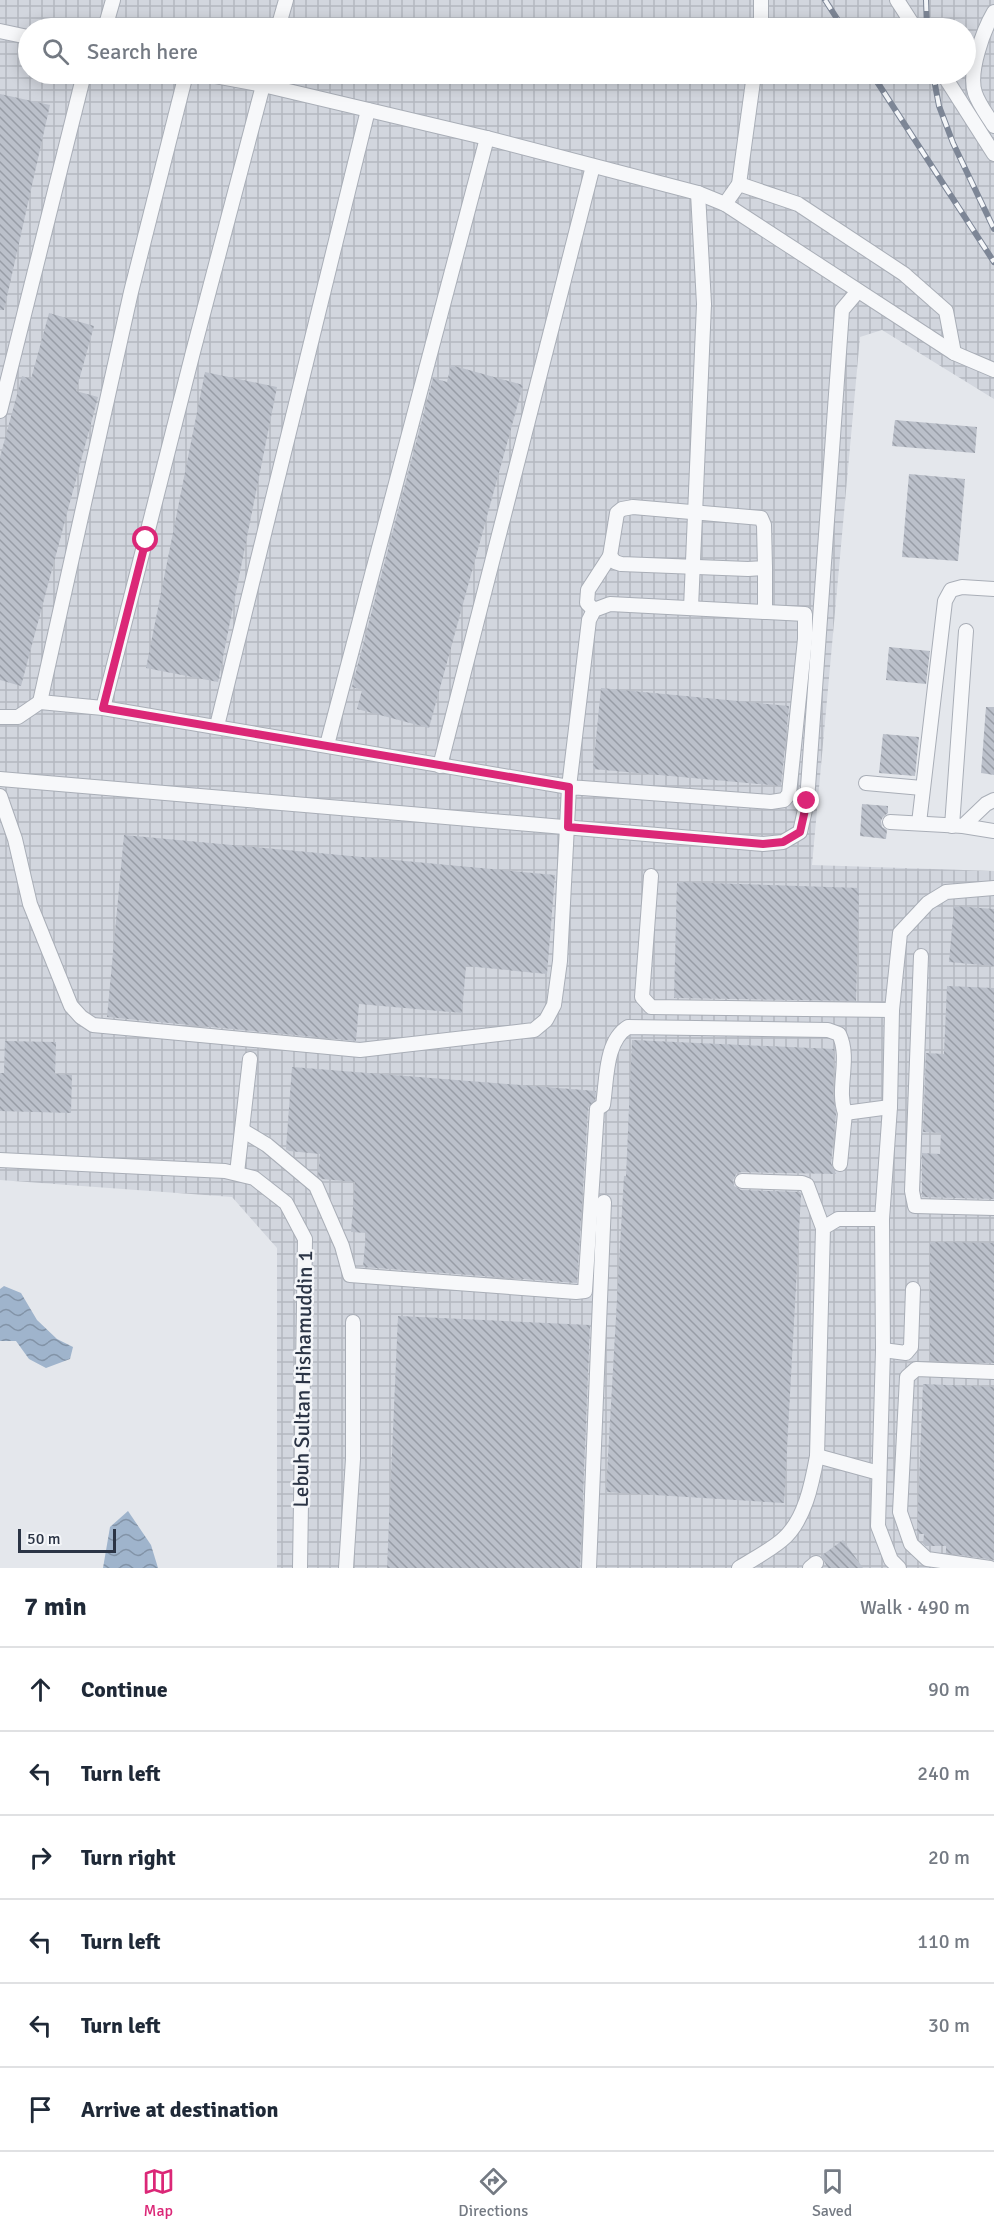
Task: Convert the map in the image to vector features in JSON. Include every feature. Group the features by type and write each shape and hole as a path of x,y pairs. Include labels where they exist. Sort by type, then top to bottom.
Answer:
{"street":[{"path":"108,18 112,0"},
{"path":"280,18 285,0"},
{"path":"761,0 761,18"},
{"path":"897,0 909,18"},
{"path":"976,67 986,25 994,12"},
{"path":"0,31 18,35"},
{"path":"0,411 82,84"},
{"path":"40,702 131,292 183,84"},
{"path":"103,708 264,84"},
{"path":"282,84 368,110 487,138 698,193 725,204 954,353 994,370"},
{"path":"725,204 739,184 753,84"},
{"path":"949,84 994,154"},
{"path":"973,84 976,96 994,126"},
{"path":"217,726 368,110"},
{"path":"327,745 487,138"},
{"path":"440,766 593,166"},
{"path":"739,184 798,204 904,274 946,311 954,353"},
{"path":"691,608 704,304 698,193"},
{"path":"0,779 763,844 783,842 800,832 807,801 842,310 858,291"},
{"path":"594,610 587,603 588,590 610,556 616,513 633,507 761,518 764,525 765,612"},
{"path":"610,556 615,562 621,564 765,568"},
{"path":"919,823 945,601 951,590 962,587 994,589"},
{"path":"0,717 18,717 40,702 103,708 569,787 771,802 784,800 789,794 805,639 805,614 610,604 594,610 589,620 569,787 560,961 554,1005 546,1020 534,1029 360,1050 93,1025 71,1006 30,904 15,839 0,796"},
{"path":"958,826 966,631"},
{"path":"866,783 922,788"},
{"path":"958,826 994,800"},
{"path":"890,822 958,826 994,831"},
{"path":"651,876 642,997 651,1007 892,1010"},
{"path":"899,1568 891,1560 878,1526 884,1350 882,1219 890,1107 892,1010 900,933 928,903 946,892 994,888"},
{"path":"921,956 912,1191 915,1206 994,1208"},
{"path":"242,1130 267,1145 316,1186 342,1246 350,1275 576,1292 585,1292 597,1109 603,1105 612,1044 619,1032 628,1026 828,1030 839,1034 845,1046 842,1104 845,1113 840,1164"},
{"path":"237,1173 250,1059"},
{"path":"845,1113 890,1107"},
{"name":"Lebuh Sultan Hishamuddin 1","path":"0,1160 237,1173 254,1178 286,1203 305,1239 300,1568"},
{"path":"739,1568 783,1539 799,1518 813,1477 817,1456 823,1228 807,1185 742,1181"},
{"path":"589,1568 604,1202"},
{"path":"823,1228 838,1219 882,1219"},
{"path":"884,1350 906,1353 911,1347 913,1289"},
{"path":"346,1568 353,1459 353,1322"},
{"path":"990,1568 927,1559 912,1544 900,1512 907,1377 916,1369 994,1372"},
{"path":"817,1456 879,1473"}],"shaded area":[{"path":"0,0 994,0 994,399 882,330 860,337 812,865 994,871 994,1568 277,1568 277,1248 232,1197 0,1180"}],"water":[{"path":"4,1286 21,1293 37,1320 57,1339 73,1347 70,1359 46,1368 29,1359 16,1341 0,1341 0,1289"},
{"path":"128,1511 151,1545 158,1568 103,1568 110,1527"}],"building":[{"path":"0,94 50,105 4,310 0,310"},
{"path":"49,313 94,326 76,391 98,397 21,686 0,680 0,457 22,376 31,379"},
{"path":"451,365 523,385 429,728 357,709 362,690 352,687 433,378 447,382"},
{"path":"205,372 277,387 218,682 146,668"},
{"path":"895,420 977,427 975,453 892,446"},
{"path":"909,474 965,479 958,561 902,557"},
{"path":"889,647 930,651 926,684 886,680"},
{"path":"601,688 789,706 781,786 593,769"},
{"path":"986,707 994,707 994,775 981,773"},
{"path":"883,734 919,737 915,776 879,773"},
{"path":"862,804 888,806 888,813 881,821 882,827 887,830 886,839 860,836"},
{"path":"124,835 555,875 547,974 466,966 462,1013 359,1004 356,1041 107,1017"},
{"path":"677,882 859,888 856,1001 674,998"},
{"path":"954,906 994,909 994,966 949,962"},
{"path":"947,986 994,988 994,1199 922,1197 922,1153 940,1154 941,1133 923,1132 926,1053 944,1054"},
{"path":"632,1040 834,1049 833,1094 836,1114 831,1163 836,1174 742,1172 737,1173 733,1180 734,1186 741,1190 800,1192 801,1195 784,1503 606,1492 624,1176 626,1176"},
{"path":"5,1041 56,1042 55,1074 72,1075 71,1113 0,1111 0,1073 4,1073"},
{"path":"292,1067 596,1091 595,1100 588,1108 577,1283 363,1267 366,1233 351,1232 355,1182 322,1179 318,1176 320,1154 286,1149"},
{"path":"930,1242 994,1243 994,1363 930,1361"},
{"path":"398,1316 590,1325 580,1568 387,1568"},
{"path":"923,1384 994,1387 994,1560 946,1553 946,1546 926,1546 923,1543 924,1534 917,1534"},
{"path":"843,1540 863,1568 828,1568 821,1556"}],"railway":[{"path":"825,0 837,18"},
{"path":"926,0 927,18"},
{"path":"878,84 994,262"},
{"path":"935,84 939,106 953,143 994,229"}],"route":[{"path":"146,540 103,708 569,787 568,827 763,844 783,842 800,832 807,801"}]}
